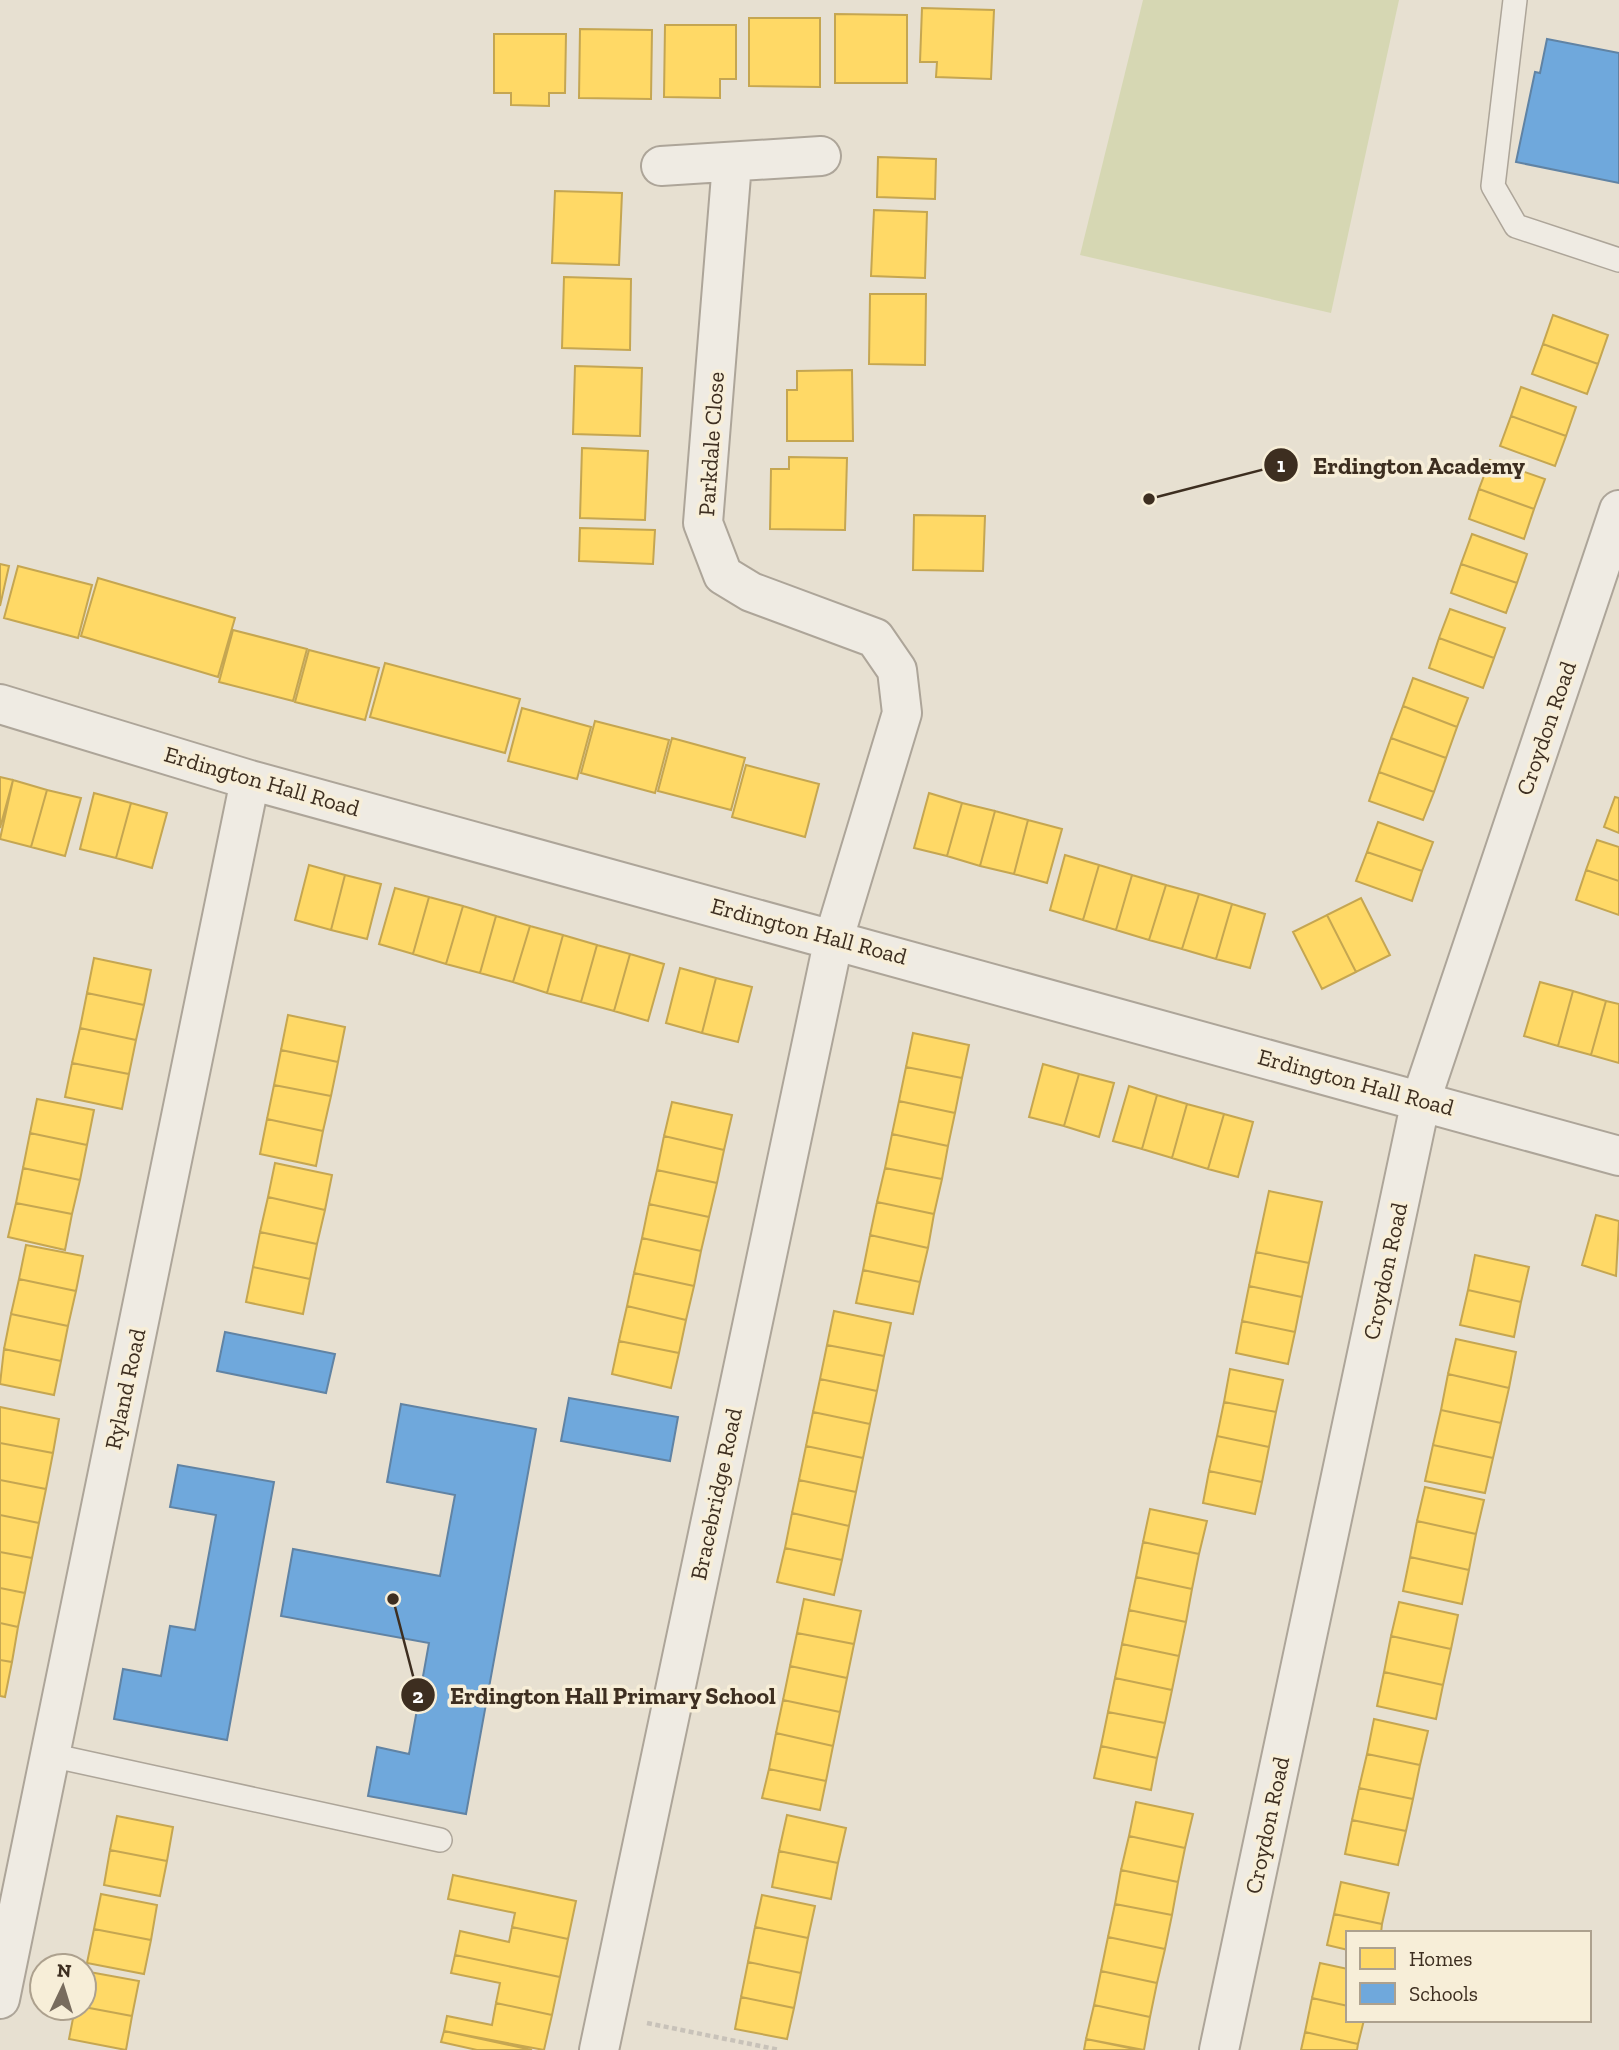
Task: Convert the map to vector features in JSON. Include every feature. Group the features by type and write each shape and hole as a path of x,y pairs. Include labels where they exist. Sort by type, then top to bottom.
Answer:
{"street":[{"path":"661,166 821,156"},
{"name":"Parkdale Close","path":"732,163 703,523 723,575 751,592 875,638 897,670 902,713 834,938"},
{"name":"Croydon Road","path":"1219,2050 1421,1100 1619,510"},
{"name":"Erdington Hall Road","path":"0,704 250,780 834,938 1619,1156"},
{"name":"Ryland Road","path":"0,1999 250,780"},
{"name":"Bracebridge Road","path":"603,2032 834,938"}],"lane":[{"path":"1515,0 1493,186 1516,226 1619,260"},
{"path":"50,1755 440,1840"}],"path":[{"path":"603,2032 780,2050"}],"green space":[{"path":"1143,0 1399,0 1331,313 1080,255"}],"building: Homes":[{"path":"922,8 994,10 991,79 936,77 937,62 920,62"},
{"path":"835,14 907,15 907,83 835,83"},
{"path":"749,18 820,18 820,87 749,86"},
{"path":"665,25 736,25 736,79 720,79 720,98 664,97"},
{"path":"580,29 652,30 651,99 579,98"},
{"path":"494,34 566,34 565,93 549,93 549,106 511,105 511,93 494,93"},
{"path":"878,157 936,159 935,199 877,197"},
{"path":"555,191 622,193 619,265 552,263"},
{"path":"874,210 927,212 925,278 871,276"},
{"path":"564,277 631,279 630,350 562,348"},
{"path":"870,294 926,294 925,365 869,364"},
{"path":"1553,315 1608,335 1598,364 1543,344"},
{"path":"1543,344 1598,364 1587,394 1532,374"},
{"path":"575,366 642,368 640,436 573,434"},
{"path":"852,370 853,441 787,441 787,390 797,390 797,371"},
{"path":"1521,387 1576,407 1566,436 1511,416"},
{"path":"1511,416 1566,436 1555,466 1500,446"},
{"path":"582,448 648,451 645,520 580,518"},
{"path":"789,457 847,458 845,530 770,529 771,469 789,469"},
{"path":"1490,460 1545,479 1534,509 1479,489"},
{"path":"1479,489 1534,509 1524,539 1469,519"},
{"path":"914,515 985,516 983,571 913,570"},
{"path":"580,528 655,530 653,564 579,561"},
{"path":"1472,534 1527,554 1517,583 1461,564"},
{"path":"0,564 9,566 0,606"},
{"path":"1461,564 1517,583 1506,613 1451,593"},
{"path":"18,566 92,585 78,638 4,618"},
{"path":"98,578 235,618 218,677 81,636"},
{"path":"1450,609 1505,628 1494,658 1439,638"},
{"path":"233,630 307,649 293,701 219,682"},
{"path":"1439,638 1494,658 1483,688 1429,668"},
{"path":"309,650 379,668 365,720 295,702"},
{"path":"385,663 520,699 505,753 370,717"},
{"path":"1413,678 1468,698 1457,727 1403,706"},
{"path":"1403,706 1457,727 1446,758 1391,738"},
{"path":"522,708 591,727 577,779 508,761"},
{"path":"595,721 669,740 655,793 581,773"},
{"path":"672,738 745,758 731,810 658,791"},
{"path":"1391,738 1446,758 1434,792 1379,772"},
{"path":"746,765 819,784 805,837 732,817"},
{"path":"1379,772 1434,792 1423,820 1369,801"},
{"path":"0,777 13,780 0,828"},
{"path":"13,780 47,790 31,847 0,839"},
{"path":"47,790 81,798 65,856 31,847"},
{"path":"94,793 131,803 116,858 80,849"},
{"path":"929,793 962,803 947,856 914,848"},
{"path":"1615,797 1619,798 1619,833 1604,827"},
{"path":"131,803 167,813 152,868 116,858"},
{"path":"962,803 995,811 980,866 947,856"},
{"path":"995,811 1028,820 1014,874 980,866"},
{"path":"1028,820 1062,829 1047,883 1014,874"},
{"path":"1378,822 1433,842 1422,871 1367,852"},
{"path":"1597,840 1619,847 1619,881 1586,870"},
{"path":"1367,852 1422,871 1412,901 1356,881"},
{"path":"1065,855 1099,865 1083,920 1050,910"},
{"path":"309,865 345,875 331,930 295,920"},
{"path":"1099,865 1132,875 1116,930 1083,920"},
{"path":"1586,870 1619,881 1619,915 1576,900"},
{"path":"345,875 381,884 367,939 331,930"},
{"path":"1132,875 1166,885 1149,940 1116,930"},
{"path":"1166,885 1199,894 1182,949 1149,940"},
{"path":"395,888 429,897 413,954 379,944"},
{"path":"1199,894 1232,904 1216,959 1182,949"},
{"path":"429,897 463,906 446,964 413,954"},
{"path":"1361,898 1390,955 1356,972 1327,915"},
{"path":"1232,904 1265,914 1250,968 1216,959"},
{"path":"463,906 496,916 480,973 446,964"},
{"path":"1327,915 1356,972 1322,989 1293,932"},
{"path":"496,916 530,926 513,982 480,973"},
{"path":"530,926 563,935 547,993 513,982"},
{"path":"563,935 597,945 581,1002 547,993"},
{"path":"597,945 630,954 614,1011 581,1002"},
{"path":"630,954 664,964 648,1021 614,1011"},
{"path":"94,958 151,970 144,1005 87,993"},
{"path":"680,968 716,978 702,1033 666,1023"},
{"path":"716,978 752,987 738,1042 702,1033"},
{"path":"1540,982 1573,991 1558,1046 1524,1036"},
{"path":"1573,991 1606,1001 1591,1055 1558,1046"},
{"path":"87,993 144,1005 136,1040 80,1028"},
{"path":"1606,1001 1619,1004 1619,1063 1591,1055"},
{"path":"288,1015 345,1027 338,1062 281,1050"},
{"path":"80,1028 136,1040 129,1074 72,1063"},
{"path":"913,1033 969,1045 962,1078 906,1067"},
{"path":"281,1050 338,1062 331,1096 274,1085"},
{"path":"72,1063 129,1074 122,1109 65,1097"},
{"path":"1043,1064 1079,1074 1064,1126 1029,1117"},
{"path":"906,1067 962,1078 955,1113 899,1101"},
{"path":"1079,1074 1114,1083 1099,1137 1064,1126"},
{"path":"274,1085 331,1096 323,1131 267,1119"},
{"path":"1129,1086 1157,1095 1142,1149 1113,1141"},
{"path":"1157,1095 1187,1104 1172,1158 1142,1149"},
{"path":"37,1099 94,1110 87,1145 30,1133"},
{"path":"899,1101 955,1113 948,1146 892,1134"},
{"path":"672,1102 732,1115 724,1150 664,1136"},
{"path":"1187,1104 1224,1114 1208,1169 1172,1158"},
{"path":"1224,1114 1253,1122 1238,1177 1208,1169"},
{"path":"267,1119 323,1131 316,1166 260,1154"},
{"path":"30,1133 87,1145 80,1180 23,1168"},
{"path":"892,1134 948,1146 942,1179 885,1168"},
{"path":"664,1136 724,1150 717,1183 657,1170"},
{"path":"275,1163 332,1175 325,1210 268,1197"},
{"path":"23,1168 80,1180 72,1214 16,1203"},
{"path":"885,1168 942,1179 934,1214 877,1202"},
{"path":"657,1170 717,1183 709,1217 649,1204"},
{"path":"1269,1191 1322,1202 1309,1263 1256,1252"},
{"path":"268,1197 325,1210 317,1244 260,1232"},
{"path":"877,1202 934,1214 928,1248 870,1235"},
{"path":"16,1203 72,1214 65,1250 8,1237"},
{"path":"649,1204 709,1217 701,1251 642,1238"},
{"path":"1596,1215 1619,1221 1616,1276 1582,1265"},
{"path":"260,1232 317,1244 310,1279 253,1267"},
{"path":"870,1235 928,1248 920,1282 863,1270"},
{"path":"642,1238 701,1251 694,1286 634,1273"},
{"path":"26,1245 83,1256 76,1291 19,1279"},
{"path":"1256,1252 1309,1263 1302,1297 1249,1286"},
{"path":"1475,1255 1529,1267 1521,1302 1468,1290"},
{"path":"253,1267 310,1279 303,1314 246,1302"},
{"path":"863,1270 920,1282 913,1314 856,1303"},
{"path":"634,1273 694,1286 686,1320 627,1306"},
{"path":"19,1279 76,1291 68,1326 11,1314"},
{"path":"1249,1286 1302,1297 1295,1332 1242,1321"},
{"path":"1468,1290 1521,1302 1514,1337 1460,1325"},
{"path":"627,1306 686,1320 679,1353 619,1341"},
{"path":"834,1311 891,1323 884,1356 827,1345"},
{"path":"11,1314 68,1326 61,1361 4,1349"},
{"path":"1242,1321 1295,1332 1288,1364 1236,1353"},
{"path":"1456,1339 1516,1352 1509,1388 1448,1374"},
{"path":"619,1341 679,1353 671,1388 612,1374"},
{"path":"827,1345 884,1356 877,1391 820,1379"},
{"path":"4,1349 61,1361 54,1395 0,1384"},
{"path":"1230,1369 1283,1380 1276,1412 1224,1402"},
{"path":"1448,1374 1509,1388 1501,1423 1441,1410"},
{"path":"820,1379 877,1391 870,1424 813,1412"},
{"path":"1224,1402 1276,1412 1269,1447 1217,1436"},
{"path":"0,1407 59,1419 53,1453 0,1443"},
{"path":"1441,1410 1501,1423 1493,1458 1433,1445"},
{"path":"813,1412 870,1424 863,1458 806,1446"},
{"path":"1217,1436 1269,1447 1262,1482 1209,1471"},
{"path":"0,1443 53,1453 46,1489 0,1480"},
{"path":"1433,1445 1493,1458 1485,1493 1425,1481"},
{"path":"806,1446 863,1458 856,1492 799,1480"},
{"path":"1209,1471 1262,1482 1255,1514 1203,1503"},
{"path":"0,1480 46,1489 39,1523 0,1515"},
{"path":"799,1480 856,1492 849,1526 792,1513"},
{"path":"1425,1487 1484,1500 1476,1534 1417,1521"},
{"path":"1150,1509 1207,1521 1199,1554 1143,1542"},
{"path":"792,1513 849,1526 842,1560 785,1548"},
{"path":"0,1515 39,1523 32,1558 0,1552"},
{"path":"1417,1521 1476,1534 1469,1570 1410,1557"},
{"path":"1143,1542 1199,1554 1192,1589 1136,1577"},
{"path":"785,1548 842,1560 834,1595 777,1582"},
{"path":"0,1552 32,1558 25,1593 0,1588"},
{"path":"1410,1557 1469,1570 1462,1604 1403,1591"},
{"path":"1136,1577 1192,1589 1186,1622 1129,1610"},
{"path":"0,1588 25,1593 18,1627 0,1623"},
{"path":"804,1599 861,1611 854,1644 797,1633"},
{"path":"1399,1602 1458,1615 1451,1649 1391,1636"},
{"path":"1129,1610 1186,1622 1179,1656 1122,1644"},
{"path":"0,1623 18,1627 12,1662 0,1660"},
{"path":"797,1633 854,1644 847,1678 790,1666"},
{"path":"1391,1636 1451,1649 1443,1685 1384,1672"},
{"path":"1122,1644 1179,1656 1172,1690 1115,1678"},
{"path":"0,1660 12,1662 5,1697 0,1696"},
{"path":"790,1666 847,1678 840,1712 783,1700"},
{"path":"1384,1672 1443,1685 1436,1719 1377,1706"},
{"path":"1115,1678 1172,1690 1165,1723 1108,1712"},
{"path":"783,1700 840,1712 833,1746 776,1733"},
{"path":"1108,1712 1165,1723 1157,1758 1101,1746"},
{"path":"1374,1719 1428,1731 1420,1765 1367,1754"},
{"path":"776,1733 833,1746 826,1781 769,1769"},
{"path":"1101,1746 1157,1758 1151,1790 1094,1778"},
{"path":"1367,1754 1420,1765 1413,1799 1359,1788"},
{"path":"769,1769 826,1781 820,1810 762,1798"},
{"path":"1359,1788 1413,1799 1406,1831 1352,1820"},
{"path":"1136,1802 1193,1814 1185,1848 1129,1836"},
{"path":"787,1815 846,1828 838,1863 779,1851"},
{"path":"117,1816 173,1827 167,1861 110,1850"},
{"path":"1352,1820 1406,1831 1398,1865 1345,1854"},
{"path":"1129,1836 1185,1848 1178,1882 1121,1870"},
{"path":"110,1850 167,1861 160,1896 104,1885"},
{"path":"779,1851 838,1863 831,1899 772,1887"},
{"path":"1121,1870 1178,1882 1172,1915 1115,1904"},
{"path":"453,1875 576,1901 568,1939 512,1927 515,1913 448,1899"},
{"path":"1341,1882 1389,1893 1382,1924 1334,1914"},
{"path":"101,1894 157,1905 151,1940 94,1929"},
{"path":"762,1895 815,1906 808,1938 755,1927"},
{"path":"1115,1904 1172,1915 1165,1949 1108,1937"},
{"path":"1334,1914 1382,1924 1381,1931 1346,1931 1346,1950 1327,1945"},
{"path":"512,1927 568,1939 560,1977 455,1955 460,1931 509,1942"},
{"path":"755,1927 808,1938 801,1973 748,1962"},
{"path":"94,1929 151,1940 144,1974 98,1965 98,1952 89,1952"},
{"path":"1108,1937 1165,1949 1157,1983 1101,1971"},
{"path":"455,1955 560,1977 552,2015 496,2003 500,1983 451,1973"},
{"path":"748,1962 801,1973 794,2008 741,1997"},
{"path":"1320,1963 1346,1969 1346,2006 1312,1998"},
{"path":"1101,1971 1157,1983 1150,2017 1094,2005"},
{"path":"98,1974 139,1981 132,2016 98,2010"},
{"path":"741,1997 794,2008 787,2039 735,2029"},
{"path":"1312,1998 1346,2006 1346,2022 1364,2022 1358,2044 1305,2032"},
{"path":"496,2003 552,2015 544,2050 444,2031 447,2016 492,2025"},
{"path":"1094,2005 1150,2017 1144,2050 1086,2039"},
{"path":"98,2010 132,2016 126,2050 69,2039 72,2022 98,2022"},
{"path":"444,2031 532,2050 477,2050 441,2042"},
{"path":"1305,2032 1358,2044 1357,2050 1301,2050"},
{"path":"1086,2039 1139,2050 1084,2050"}],"building: Schools":[{"path":"1547,39 1619,53 1619,183 1516,162 1535,72 1540,73"},
{"path":"225,1332 335,1354 326,1393 217,1371"},
{"path":"569,1398 678,1417 670,1461 561,1441"},
{"path":"401,1404 536,1429 466,1814 368,1796 377,1747 409,1754 429,1643 281,1616 293,1549 440,1576 455,1495 387,1482"},
{"path":"178,1465 274,1482 227,1740 114,1719 123,1669 161,1676 170,1626 195,1630 216,1515 170,1507"}],"place":[{"name":"Erdington Academy","path":"1149,499"},
{"name":"Erdington Hall Primary School","path":"393,1599"}]}
